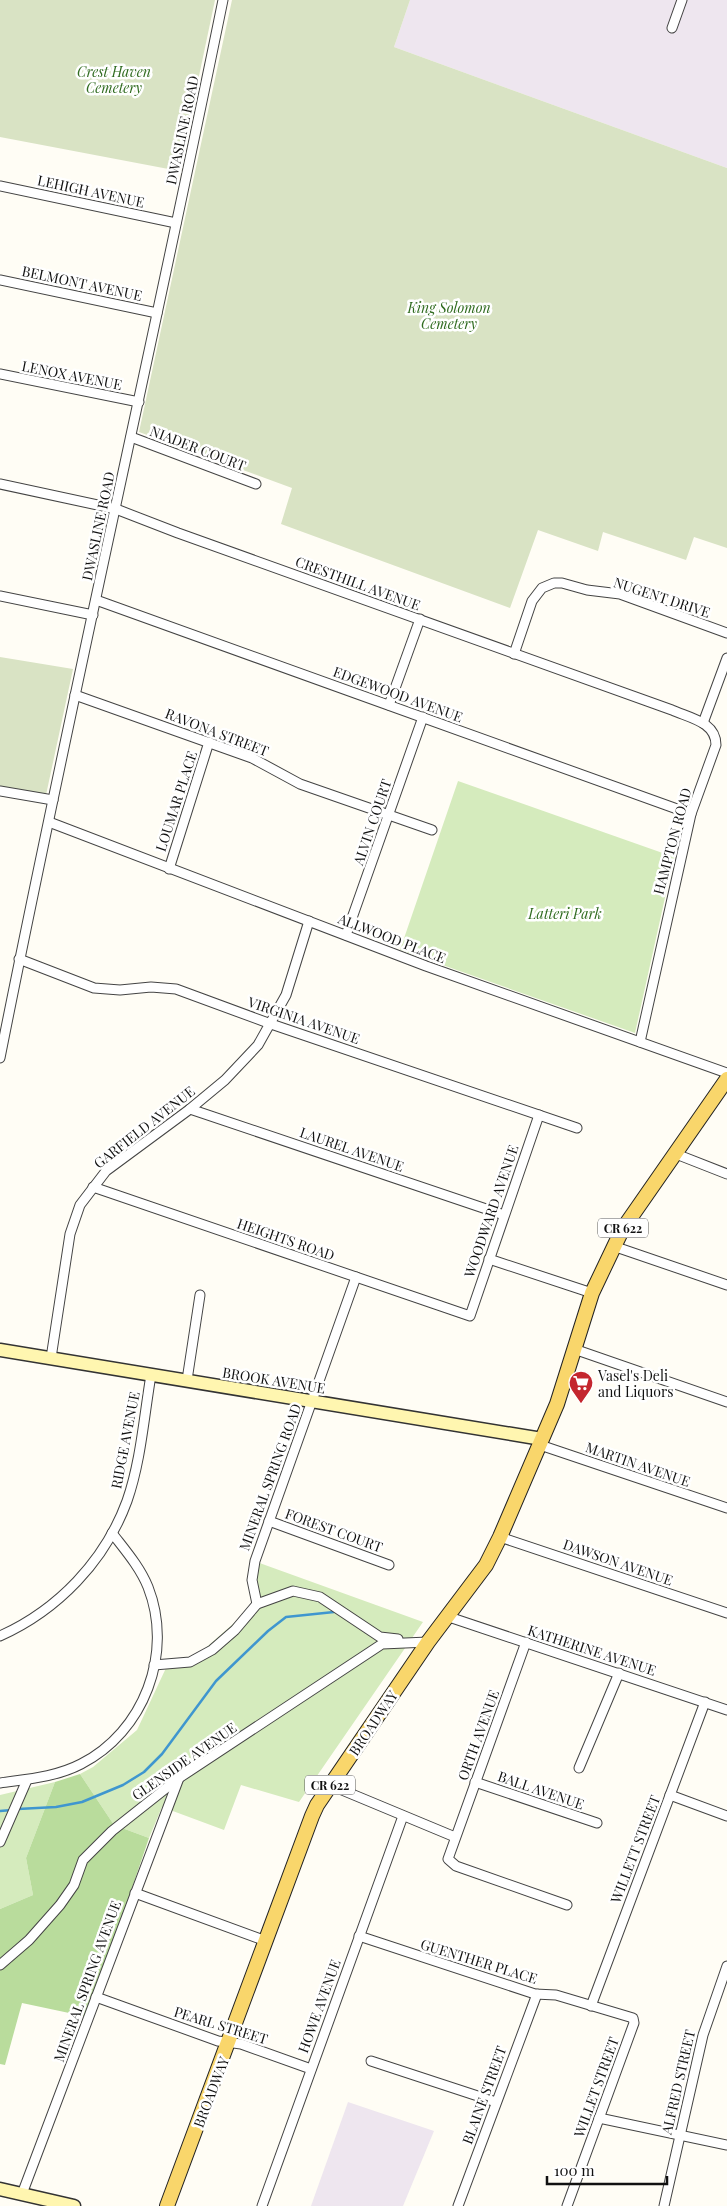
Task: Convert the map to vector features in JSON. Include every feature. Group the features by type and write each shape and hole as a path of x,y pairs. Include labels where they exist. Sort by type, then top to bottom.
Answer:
{"main road":[{"name":"CR 622","path":"574,1349 592,1294 622,1230 727,1079"},
{"name":"BROADWAY","path":"166,2206 229,2042 312,1816 330,1786 428,1642 449,1617 486,1565 500,1537 559,1398 574,1349"},
{"name":"BROOK AVENUE","path":"0,1350 312,1401 541,1442"},
{"path":"0,2189 74,2206"}],"street":[{"name":"DWASLINE ROAD","path":"0,1058 223,0"},
{"path":"672,28 682,0"},
{"name":"LEHIGH AVENUE","path":"0,186 176,223"},
{"name":"BELMONT AVENUE","path":"0,280 158,313"},
{"name":"LENOX AVENUE","path":"0,374 139,402"},
{"name":"NIADER COURT","path":"131,437 256,484"},
{"name":"CRESTHILL AVENUE","path":"0,484 116,509 672,710 703,723"},
{"name":"NUGENT DRIVE","path":"514,654 532,601 542,588 554,583 620,594 727,633"},
{"path":"0,596 93,615"},
{"name":"EDGEWOOD AVENUE","path":"96,600 691,814"},
{"path":"389,705 420,619"},
{"path":"703,723 727,658"},
{"name":"RAVONA STREET","path":"75,695 252,758 300,784 432,830"},
{"name":"ALVIN COURT","path":"346,935 423,717"},
{"name":"HAMPTON ROAD","path":"640,1042 691,814 716,745 716,735 711,727 703,723"},
{"name":"LOUMAR PLACE","path":"169,869 209,742"},
{"path":"0,791 53,800"},
{"name":"ALLWOOD PLACE","path":"49,822 486,988 727,1073"},
{"name":"GARFIELD AVENUE","path":"51,1358 70,1234 80,1205 106,1171 190,1109 225,1080 258,1045 286,995 309,922"},
{"name":"VIRGINIA AVENUE","path":"20,959 94,988 120,990 151,987 176,989 271,1024 577,1128"},
{"name":"LAUREL AVENUE","path":"190,1109 504,1215"},
{"name":"WOODWARD AVENUE","path":"470,1316 539,1115"},
{"path":"676,1154 727,1174"},
{"name":"HEIGHTS ROAD","path":"93,1187 470,1316"},
{"path":"613,1246 727,1285"},
{"path":"490,1259 592,1294"},
{"name":"MINERAL SPRING ROAD","path":"257,1604 252,1580 254,1561 356,1277"},
{"path":"187,1380 200,1295"},
{"path":"574,1349 727,1402"},
{"name":"RIDGE AVENUE","path":"0,1636 24,1623 65,1593 97,1558 112,1533 127,1500 135,1468 151,1375"},
{"name":"MARTIN AVENUE","path":"541,1442 727,1508"},
{"name":"FOREST COURT","path":"269,1521 389,1565"},
{"path":"0,1783 56,1774 72,1768 107,1747 130,1722 145,1698 154,1665 157,1634 153,1601 141,1574 112,1533"},
{"name":"DAWSON AVENUE","path":"500,1537 727,1614"},
{"path":"154,1665 190,1662 212,1650 235,1630 257,1604 293,1591 320,1597 380,1637 428,1642"},
{"name":"KATHERINE AVENUE","path":"449,1617 727,1710"},
{"name":"GLENSIDE AVENUE","path":"0,1965 29,1940 55,1912 74,1885 83,1860 112,1831 180,1778 382,1644 428,1642"},
{"name":"ORTH AVENUE","path":"526,1642 448,1860 452,1865 567,1905"},
{"path":"579,1768 620,1673"},
{"name":"WILLETT STREET","path":"591,2006 705,1702"},
{"name":"MINERAL SPRING AVENUE","path":"22,2194 180,1778"},
{"path":"0,1842 27,1780"},
{"name":"BALL AVENUE","path":"475,1782 597,1823"},
{"path":"330,1786 455,1837"},
{"path":"670,1795 727,1816"},
{"name":"HOWE AVENUE","path":"262,2206 403,1816"},
{"path":"135,1893 266,1941"},
{"name":"GUENTHER PLACE","path":"359,1936 537,1994 556,1995 591,2006"},
{"name":"ALFRED STREET","path":"664,2206 703,2035 727,1966"},
{"name":"BLAINE STREET","path":"458,2206 537,1994"},
{"name":"PEARL STREET","path":"96,1997 218,2041 241,2044 311,2069"},
{"name":"WILLET STREET","path":"567,2206 634,2021 631,2016 591,2006"},
{"path":"371,2061 496,2102"},
{"path":"599,2118 727,2146"}],"shaded area":[{"path":"410,0 727,0 727,168 394,47"},
{"path":"348,2102 434,2131 403,2206 311,2206"}],"green space":[{"name":"Crest Haven Cemetery","path":"0,0 215,0 179,171 0,137"},
{"name":"King Solomon Cemetery","path":"232,0 410,0 394,47 727,168 727,548 694,537 686,560 603,532 598,551 538,530 510,608 281,524 292,488 139,432"},
{"path":"0,657 73,669 46,795 0,787"},
{"name":"Latteri Park","path":"458,781 674,857 635,1033 400,950"},
{"path":"254,1561 423,1622 299,1802 241,1785 224,1830 162,1807 149,1838 114,1825 80,1774 93,1767 137,1730 166,1668 193,1659 258,1602"},
{"path":"80,1774 114,1825 149,1838 88,2017 22,2003 5,2065 0,2064 0,1909 33,1895 26,1858 55,1782"},
{"path":"55,1782 26,1858 33,1895 0,1909 0,1795"}],"waterway":[{"path":"18,1809 56,1807 82,1802 123,1785 144,1772 162,1754 216,1681 268,1631 286,1617 334,1612"},
{"path":"0,1811 12,1810"}],"place":[{"name":"Vasel's Deli and Liquors","path":"581,1404"}]}
